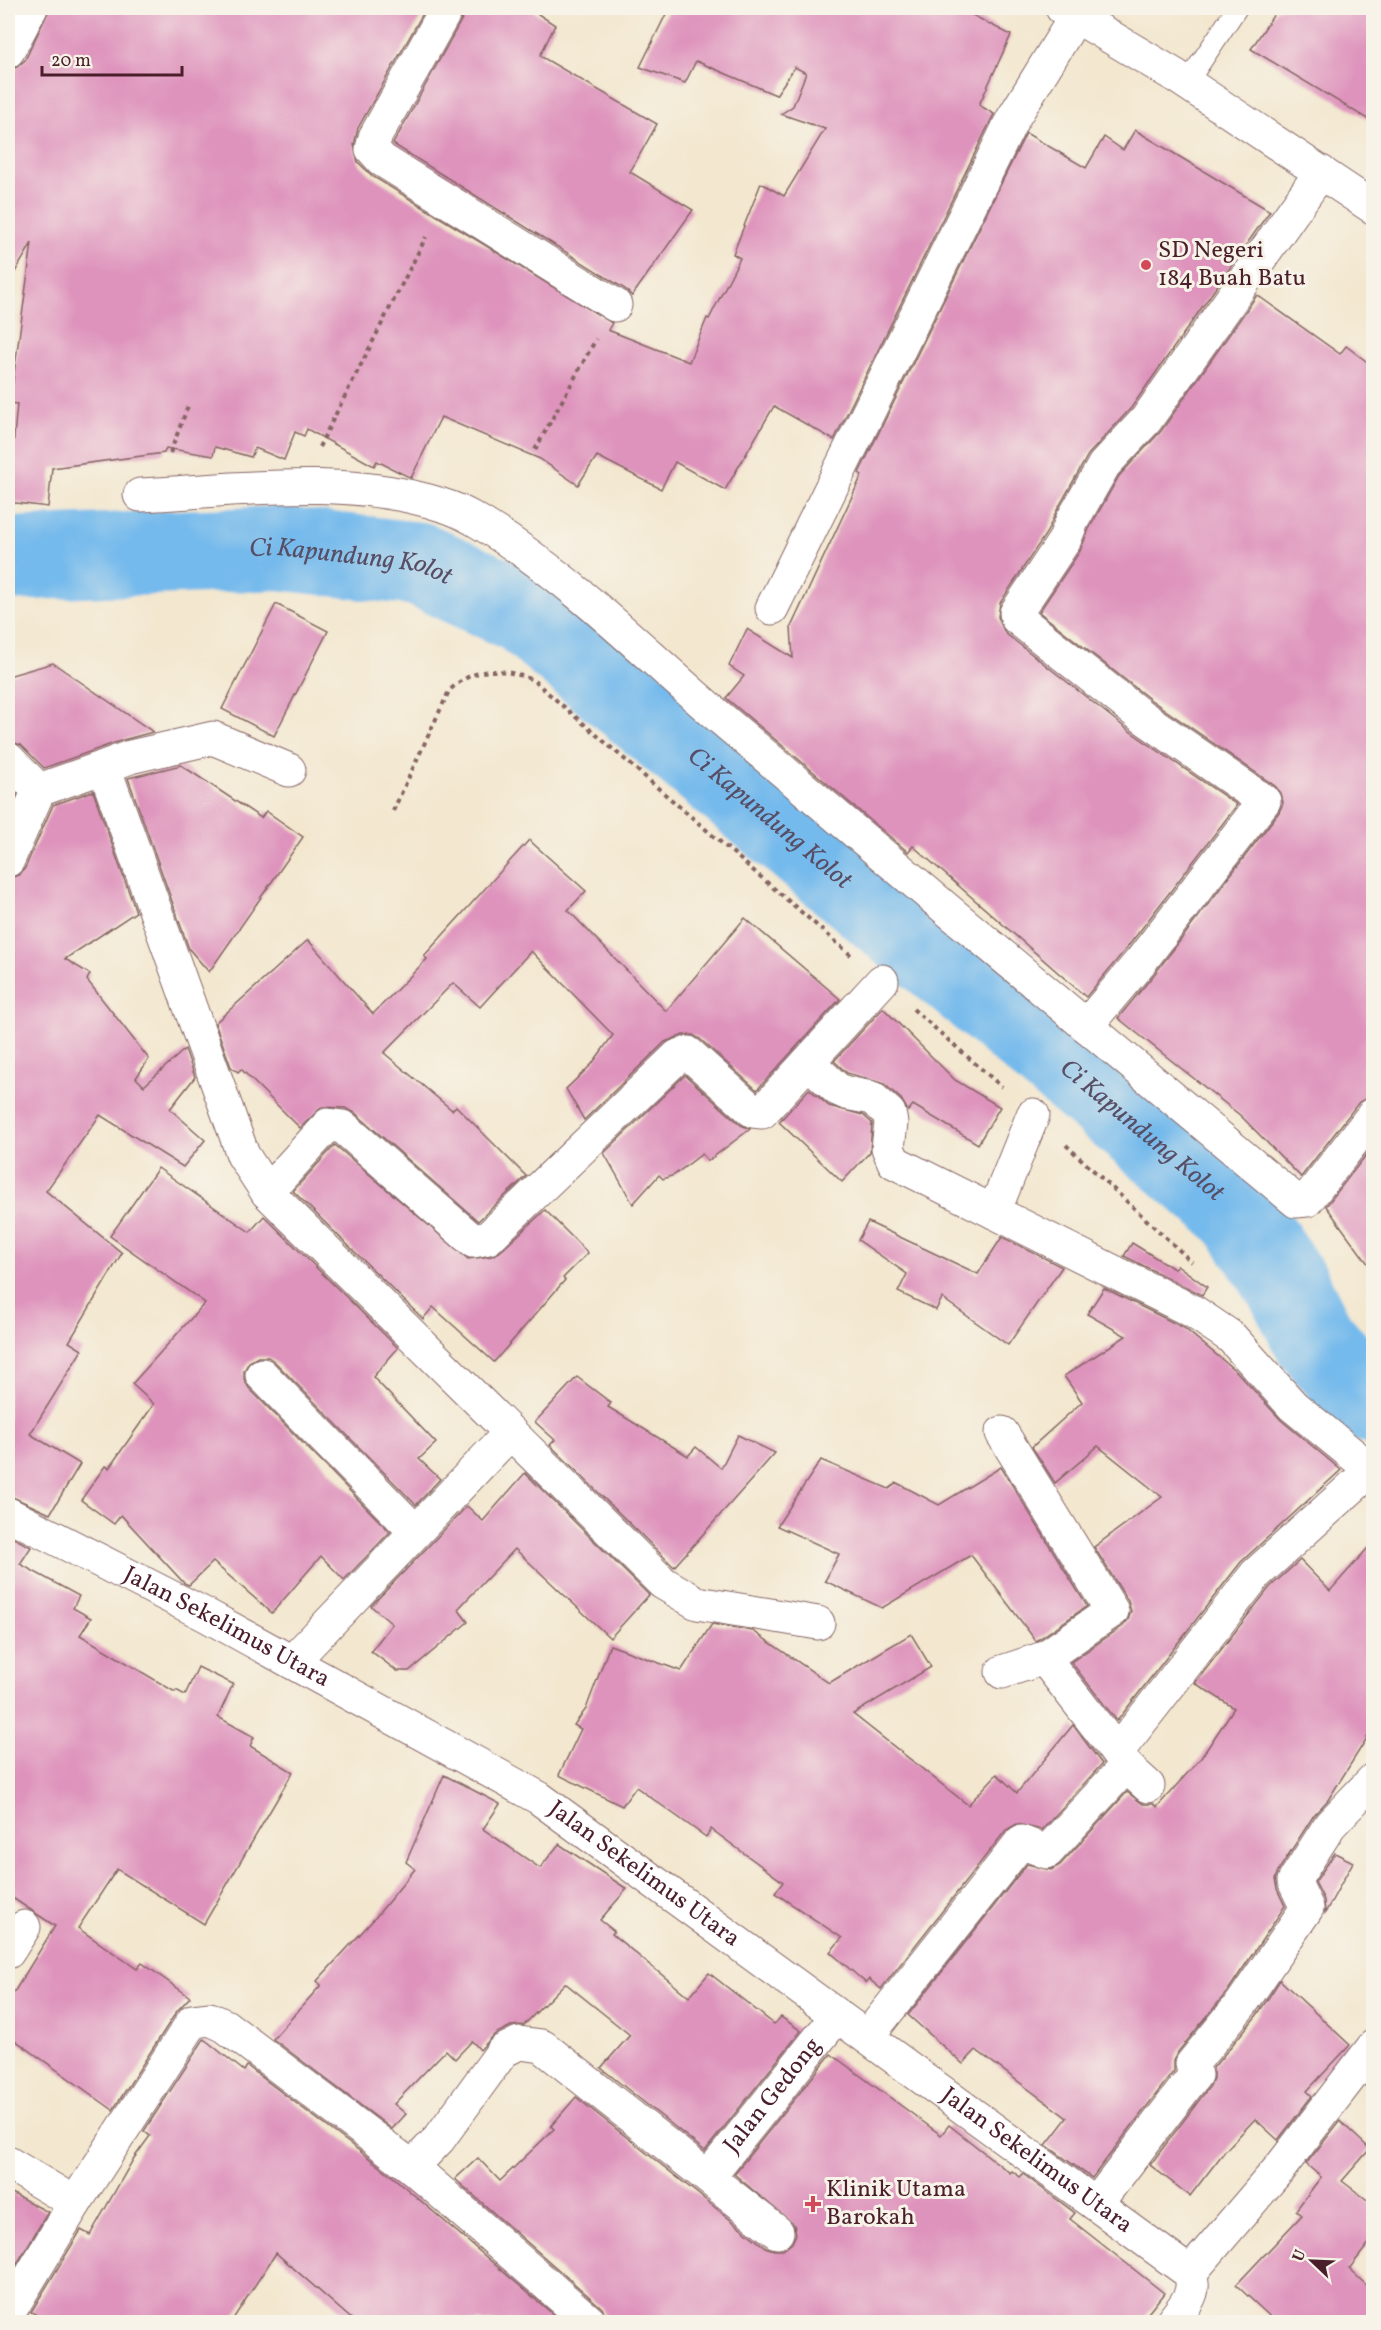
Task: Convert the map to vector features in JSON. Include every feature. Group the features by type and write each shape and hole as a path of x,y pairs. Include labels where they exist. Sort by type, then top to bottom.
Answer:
{"street":[{"path":"8,51 31,8"},
{"path":"447,8 375,137 372,149 382,160 615,305"},
{"path":"772,608 1012,120 1069,12 1187,83 1374,208"},
{"path":"1086,1026 1140,961 1264,801 1103,687 1017,618 1016,613 1064,541 1072,521 1104,465 1146,420 1321,172"},
{"path":"140,495 330,486 378,491 444,505 483,524 535,559 602,613 708,707 1296,1201 1307,1200 1374,1114"},
{"path":"8,860 39,790 130,757 213,738 289,770"},
{"path":"8,759 39,790"},
{"path":"104,767 243,1155 267,1192 663,1583 697,1602 818,1623"},
{"path":"267,1192 328,1125 343,1127 473,1241 488,1238 678,1056 688,1053 758,1113 882,981"},
{"path":"808,1062 837,1089 872,1098 889,1113 891,1123 888,1148 894,1162 1194,1312 1231,1337 1293,1406 1372,1471 1256,1574 1130,1768 1047,1852 1020,1842 867,2037"},
{"path":"994,1212 1033,1115"},
{"path":"262,1375 415,1531"},
{"path":"292,1662 510,1433"},
{"path":"1002,1433 1112,1611 1044,1658 1002,1672"},
{"name":"Jalan Sekelimus Utara","path":"8,1514 292,1662 539,1798 1190,2273"},
{"path":"1044,1658 1130,1768"},
{"path":"1096,2204 1195,2075 1192,2064 1242,2003 1307,1908 1294,1881 1330,1825 1374,1779"},
{"name":"Jalan Gedong","path":"708,2177 837,2016"},
{"path":"8,2314 75,2203 193,2021 210,2019 225,2026 412,2167 590,2322"},
{"path":"412,2167 439,2139 503,2051 519,2043 542,2046 777,2232"},
{"path":"1172,2322 1191,2294 1194,2283 1190,2273 1279,2169 1374,2046"},
{"path":"8,2163 75,2203"}],"lane":[{"path":"1187,83 1237,8"}],"path":[{"path":"314,456 446,199"},
{"path":"535,450 615,305"},
{"path":"168,459 188,406"},
{"path":"393,811 449,691 462,678 489,671 512,671 532,680 882,981 1033,1115 1192,1262 1210,1291 1194,1312"}],"building":[{"path":"50,8 426,8 358,128 354,145 358,162 372,176 612,323 608,330 689,362 707,318 709,319 740,258 733,254 761,183 784,196 825,129 781,114 793,106 806,73 795,67 776,95 696,61 685,83 640,67 669,8 959,8 1011,35 979,105 994,114 834,440 774,406 725,490 675,462 661,489 597,456 578,485 540,459 441,417 411,478 377,461 374,466 307,429 304,436 295,432 284,460 255,448 251,457 215,447 213,456 166,448 164,453 52,468 48,507 8,502 17,404 10,403 32,243 8,284 8,70 17,67 25,60"},
{"path":"466,8 529,8 555,25 540,56 657,124 630,172 693,210 632,296 625,289 393,144"},
{"path":"1278,8 1374,8 1374,123 1251,49"},
{"path":"1135,130 1270,211 1131,408 1088,455 1047,532 1000,603 998,617 1005,633 1128,730 1237,805 1086,997 913,846 908,852 726,698 744,676 729,666 747,629 793,658 791,627 862,475 859,473 1026,133 1086,168 1104,137 1123,150"},
{"path":"1257,295 1340,354 1346,346 1374,367 1374,1096 1359,1102 1301,1177 1241,1116 1118,1018 1279,812 1283,803 1281,793 1275,786 1151,700 1039,612 1080,551 1089,529 1119,476 1161,431"},
{"path":"276,604 328,631 274,736 222,709"},
{"path":"53,663 153,732 123,740 44,768 21,745 8,741 8,676"},
{"path":"181,765 261,818 266,811 303,837 209,972 189,949 128,778"},
{"path":"8,785 17,794 8,815"},
{"path":"93,791 136,912 65,959 90,974 87,980 149,1059 136,1078 144,1086 185,1049 195,1077 170,1109 205,1140 183,1167 100,1115 46,1191 122,1253 69,1342 82,1350 30,1434 80,1464 50,1514 8,1495 8,878 19,875 25,868 53,805"},
{"path":"529,840 586,891 568,910 666,1011 745,918 840,999 757,1090 700,1039 693,1035 683,1035 665,1042 584,1120 566,1089 592,1064 613,1035 531,951 480,1007 453,983 384,1053 452,1110 456,1106 526,1176 478,1221 355,1113 345,1108 322,1107 300,1128 241,1069 238,1072 231,1067 215,1023 308,940 373,1014 427,959 424,956"},
{"path":"883,1008 955,1080 1000,1107 978,1144 913,1105 908,1111 901,1099 884,1084 847,1073 834,1061"},
{"path":"685,1075 741,1125 750,1129 708,1161 702,1154 674,1175 663,1179 659,1175 633,1204 604,1153"},
{"path":"809,1089 829,1106 863,1115 872,1123 870,1152 842,1182 779,1122"},
{"path":"335,1145 468,1259 492,1256 500,1252 545,1210 588,1253 563,1278 565,1280 494,1362 433,1307 423,1319 293,1191"},
{"path":"1374,1145 1374,1272 1326,1206"},
{"path":"158,1168 250,1232 264,1216 398,1348 373,1377 436,1443 419,1459 440,1479 416,1505 275,1362 268,1357 258,1357 249,1362 244,1371 244,1379 249,1388 390,1532 344,1580 321,1556 272,1613 213,1562 189,1585 184,1583 121,1515 114,1524 81,1500 105,1466 109,1468 154,1404 132,1384 205,1303 110,1236"},
{"path":"868,1222 978,1274 1002,1237 1062,1267 1008,1345 942,1298 936,1310 898,1292 907,1274 858,1240"},
{"path":"1132,1243 1174,1269 1177,1265 1207,1287 1202,1295 1124,1256"},
{"path":"1104,1288 1184,1328 1237,1372 1281,1420 1341,1470 1241,1562 1117,1721 1071,1662 1123,1626 1131,1611 1128,1601 1094,1547 1162,1497 1098,1446 1055,1483 1032,1447 1082,1402 1064,1376 1126,1336 1087,1314"},
{"path":"577,1377 611,1403 608,1407 688,1456 696,1447 721,1468 738,1435 775,1453 674,1567 550,1445 555,1440 535,1422"},
{"path":"821,1460 889,1489 897,1483 939,1505 1001,1467 1087,1606 1036,1641 971,1555 882,1608 825,1581 839,1554 777,1526"},
{"path":"525,1473 649,1595 610,1638 515,1549 458,1609 468,1622 409,1671 397,1671 371,1651 392,1624 371,1606 467,1506 483,1521"},
{"path":"8,1535 31,1547 20,1564 79,1596 73,1608 91,1618 80,1635 175,1692 176,1690 185,1695 198,1667 233,1684 218,1717 254,1737 250,1746 293,1772 204,1924 117,1869 78,1928 137,1969 142,1963 190,1997 177,2011 113,2110 8,2035 8,2002 55,1926 8,1895"},
{"path":"1374,1541 1374,1727 1328,1800 1314,1815 1278,1871 1275,1879 1277,1889 1285,1906 1227,1992 1178,2052 1174,2061 1174,2071 1092,2178 1046,2145 1067,2118 976,2050 963,2064 908,2015 1027,1864 1051,1870 1060,1865 1127,1792 1143,1804 1154,1804 1157,1807 1201,1758 1234,1708 1195,1683 1270,1587 1300,1560 1330,1591"},
{"path":"712,1624 753,1631 829,1683 911,1634 931,1667 853,1714 968,1805 997,1774 1017,1793 1073,1725 1102,1764 1042,1830 1017,1824 1006,1830 881,1989 869,1979 866,1983 830,1952 842,1938 775,1893 783,1882 711,1829 706,1837 636,1787 622,1806 559,1775 581,1729 574,1725 586,1709 610,1645 681,1671"},
{"path":"444,1775 500,1804 483,1829 540,1868 559,1844 627,1889 600,1920 614,1931 612,1934 689,1997 709,1973 774,2024 781,2017 801,2031 705,2151 601,2068 630,2035 565,1983 524,2025 511,2026 495,2034 480,2050 472,2041 455,2059 446,2050 394,2104 406,2114 392,2129 273,2039 321,1985 317,1981 375,1918 415,1869 406,1862"},
{"path":"1335,1853 1353,1862 1325,1913 1324,1900 1315,1882"},
{"path":"1280,1980 1350,2045 1307,2091 1312,2096 1278,2140 1255,2119 1225,2151 1190,2196 1150,2165 1210,2086 1213,2068 1257,2015"},
{"path":"204,2039 244,2071 247,2066 386,2171 562,2322 355,2322 276,2253 231,2322 51,2322 31,2312 81,2230 90,2235 134,2158 150,2136 144,2131"},
{"path":"831,2054 941,2135 949,2125 1010,2173 1012,2171 1020,2177 1023,2174 1075,2213 1070,2219 1164,2293 1141,2322 608,2322 602,2308 455,2179 478,2158 500,2181 554,2129 551,2126 576,2097 765,2247 783,2250 792,2243 796,2234 794,2225 734,2174"},
{"path":"1340,2121 1370,2149 1342,2181 1374,2205 1374,2237 1349,2269 1374,2292 1374,2322 1276,2322 1236,2285 1302,2215 1296,2210 1321,2177 1306,2164"},
{"path":"8,2191 48,2212 8,2279"}],"waterway":[{"name":"Ci Kapundung Kolot","path":"8,559 278,548 419,564 523,612 1241,1214 1289,1289 1314,1338 1354,1386 1374,1403"}],"place":[{"name":"SD Negeri 184 Buah Batu","path":"1146,265"},
{"name":"Klinik Utama Barokah","path":"813,2204"}]}
